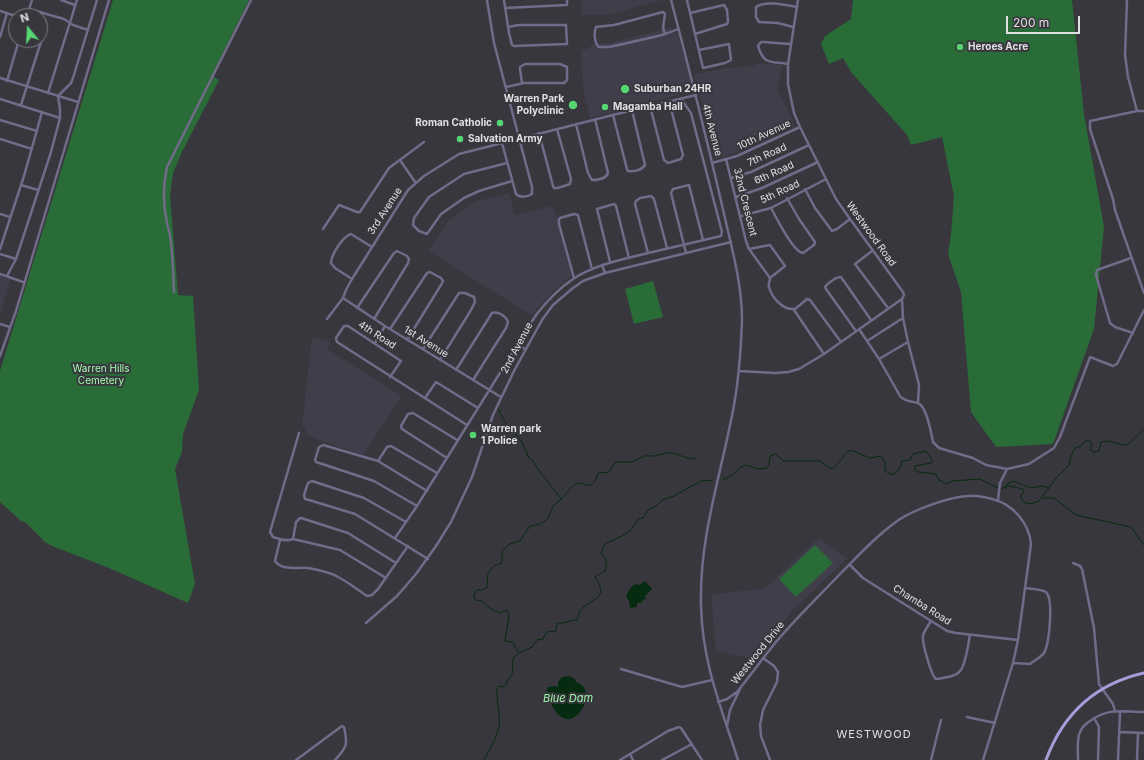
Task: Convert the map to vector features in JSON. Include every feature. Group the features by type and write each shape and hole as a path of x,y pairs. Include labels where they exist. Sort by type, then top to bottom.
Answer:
{"main road":[{"path":"1046,760 1055,739 1067,720 1087,700 1103,688 1144,672"}],"street":[{"path":"61,0 76,5"},
{"path":"48,93 77,0"},
{"path":"58,96 72,81 97,0"},
{"path":"0,356 109,0"},
{"path":"174,292 164,193 168,167 251,0"},
{"path":"487,0 494,43 532,187 532,194 521,197 515,192 502,143"},
{"path":"504,0 508,27 511,42 514,46 567,44 566,25 519,25 508,27"},
{"path":"505,8 567,5 567,0"},
{"name":"4th Avenue","path":"671,0 732,242 742,314 739,371 734,408 712,503 703,558 701,616 706,658 718,702"},
{"path":"687,0 703,68 730,61 728,44 699,50"},
{"name":"Westwood Road","path":"798,0 788,64 788,84 791,98 800,127 830,189 903,292 904,297 902,299 908,342 919,385 918,403"},
{"path":"1126,0 1125,55 1128,77 1137,111"},
{"path":"794,27 778,23 759,22 756,17 756,7 763,2 797,7"},
{"path":"690,13 724,5 727,10 727,24 695,34"},
{"path":"0,11 7,14 0,37"},
{"path":"665,34 663,28 665,14 662,12 617,24 596,27 595,43 599,47 609,47 665,34 678,29"},
{"path":"48,14 64,19 88,30"},
{"path":"788,64 765,60 761,56 758,46 761,42 790,44"},
{"path":"7,80 17,48"},
{"path":"21,105 39,48"},
{"path":"506,87 522,83 564,83 567,80 567,67 560,64 525,64 520,66 522,83"},
{"path":"0,78 78,102"},
{"path":"7,276 16,259 60,118 61,112 58,96"},
{"name":"3rd Avenue","path":"327,319 343,298 352,279 403,197 415,182 457,155 595,119 696,96"},
{"path":"0,103 1,99 60,118"},
{"path":"681,99 691,113 724,244"},
{"path":"650,106 664,160 668,163 677,161 681,159 683,155 669,101"},
{"path":"613,115 626,169 631,172 642,169 646,165 632,110"},
{"path":"1144,111 1137,111 1090,121 1090,129 1113,199 1115,210 1144,292"},
{"path":"0,250 32,149 42,112"},
{"path":"576,124 588,173 592,180 605,178 608,174 595,119"},
{"path":"0,120 37,131"},
{"name":"10th Avenue","path":"712,163 737,156 800,127"},
{"path":"539,133 553,186 554,188 558,188 570,184 571,179 557,129"},
{"path":"0,139 32,149"},
{"path":"323,229 340,205 359,213 385,172 393,164 424,142"},
{"name":"7th Road","path":"730,178 752,172 809,145"},
{"name":"32nd Crescent","path":"726,159 749,249 770,278 785,266 772,247 768,244 749,249"},
{"path":"400,160 415,182"},
{"name":"6th Road","path":"736,197 762,188 818,162"},
{"path":"507,163 464,174 429,197 414,218 413,225 419,231 427,234 440,214 464,198 479,191 512,181"},
{"name":"5th Road","path":"741,216 771,208 826,179"},
{"path":"21,185 38,190"},
{"path":"686,252 672,191 673,189 689,185 703,240"},
{"path":"805,189 832,231 837,230 850,219"},
{"path":"648,253 635,204 640,198 651,196 654,199 667,248"},
{"path":"771,208 787,236 799,252 804,253 815,242 799,219 788,198"},
{"path":"610,262 597,210 599,208 614,204 616,206 629,258"},
{"path":"0,214 10,217"},
{"path":"574,278 559,224 559,218 574,214 578,215 592,269"},
{"path":"0,234 4,236"},
{"path":"352,279 335,268 331,263 343,239 350,234 372,247"},
{"path":"395,538 417,506 457,440 543,306 558,290 574,278 610,262 722,236"},
{"name":"2nd Avenue","path":"366,623 397,596 416,574 428,559 451,522 472,477 491,421 502,397 525,349 553,304 583,281 605,273 732,242"},
{"path":"872,250 856,264 888,308"},
{"path":"357,308 394,253 397,251 408,256 408,263 374,319"},
{"path":"0,254 16,259"},
{"path":"1131,258 1097,270 1096,275 1110,323 1115,327 1133,333"},
{"path":"602,265 605,273"},
{"path":"390,329 428,273 430,272 441,278 441,285 407,340"},
{"path":"0,274 23,282"},
{"path":"770,278 769,287 774,297 785,308 794,309 805,300 809,300 841,342"},
{"path":"871,320 840,278 837,278 825,285 826,289 867,341 900,396 904,400 918,403 922,406 926,413 935,445 939,448 973,458 986,465 1007,470 1029,464 1054,448 1060,437 1090,357 1112,366 1118,364 1144,310"},
{"path":"423,349 459,293 465,293 474,298 475,302 471,310 440,360"},
{"name":"1st Avenue","path":"343,298 407,340 502,397"},
{"path":"739,371 764,373 788,372 804,366 824,354 902,299"},
{"path":"794,309 824,354"},
{"path":"456,370 492,313 497,313 506,318 508,322 506,328 473,380"},
{"path":"867,341 904,318"},
{"path":"0,324 10,327"},
{"name":"4th Road","path":"344,326 348,326 375,343 401,360 390,376 337,342 336,338 344,326"},
{"path":"375,343 385,326"},
{"path":"879,359 908,342"},
{"path":"518,345 525,349"},
{"path":"390,376 467,425"},
{"path":"425,398 436,382 478,408"},
{"path":"447,458 410,435 402,429 401,425 408,414 413,413 457,440"},
{"path":"299,433 270,529 273,537 280,540 293,539 340,550 386,578"},
{"path":"417,506 374,481 316,462 315,460 319,447 323,445 378,461 426,491"},
{"path":"378,461 387,447 391,446 437,473"},
{"path":"983,760 1013,662 1018,640 1031,548 1030,536 1025,526 1010,508 998,500 1001,480 1007,470"},
{"path":"406,522 364,498 312,481 308,483 304,495 305,499 355,514 428,559"},
{"name":"Westwood Drive","path":"718,702 734,695 740,689 785,632 880,535 900,519 915,511 943,501 964,496 978,496 998,500"},
{"path":"293,539 296,522 301,518 348,532 396,563"},
{"path":"280,540 275,561 278,565 307,568 329,573 368,596 372,595 378,589 408,546"},
{"path":"1073,563 1080,566 1082,570 1094,628 1099,684 1103,688 1116,711"},
{"name":"Chamba Road","path":"850,565 863,578 950,632 1018,640"},
{"path":"1013,662 1030,664 1044,653 1046,646 1051,612 1049,596 1044,591 1025,588"},
{"path":"931,621 923,635 923,640 932,674 936,679 955,675 961,671 966,656 970,635"},
{"path":"763,658 774,666 778,672 777,682 763,710 760,725 761,736 770,760"},
{"path":"621,669 682,687 712,680"},
{"path":"727,727 730,710 740,689"},
{"path":"718,702 738,760"},
{"path":"1078,760 1078,742 1080,733 1083,726 1094,718 1106,712 1144,712"},
{"path":"1118,760 1120,712"},
{"path":"967,717 995,723"},
{"path":"1094,718 1099,727 1098,760"},
{"path":"931,760 941,720"},
{"path":"296,760 342,726 344,727 347,742 344,750 335,760"},
{"path":"620,760 678,727 681,728 702,760"},
{"path":"1119,732 1144,733"},
{"path":"1137,760 1138,733"},
{"path":"662,760 692,744"},
{"path":"630,754 633,760"}],"shaded area":[{"path":"582,0 662,0 607,15 581,15"},
{"path":"670,28 675,33 678,33 693,91 590,118 584,94 581,50 587,49 594,44 609,43"},
{"path":"758,63 782,65 777,88 792,119 794,127 736,153 715,159 694,74 727,68 753,66"},
{"path":"509,193 515,215 552,206 556,214 572,276 553,291 531,315 429,251 448,221 477,201"},
{"path":"0,273 11,276 0,316"},
{"path":"312,337 330,342 327,349 402,396 363,455 305,434 306,428 302,426"},
{"path":"819,538 847,559 793,610 754,659 716,651 711,595 765,588"}],"green space":[{"name":"Warren Hills Cemetery","path":"113,0 249,0 212,76 219,80 182,152 173,173 170,195 178,295 193,296 199,390 183,434 182,452 175,469 195,584 188,603 109,568 52,546 45,542 25,522 21,521 0,502 0,371"},
{"path":"853,0 1072,0 1084,114 1104,227 1094,329 1053,444 996,447 971,412 961,292 948,254 954,196 942,137 911,145 907,135 851,72 843,58 829,64 821,44 825,36 851,19"},
{"path":"653,281 663,317 634,324 625,289"},
{"path":"815,545 833,563 796,597 779,579"}],"water":[{"path":"645,581 652,589 644,597 647,598 641,603 637,603 637,607 630,608 629,601 626,597 628,591 635,584 639,585"},
{"name":"Blue Dam","path":"570,676 583,686 586,693 586,700 583,708 578,714 572,718 566,719 559,715 553,708 546,694 548,687 558,687 558,682 562,677"}],"waterway":[{"path":"498,409 505,422 522,442 529,458 533,461 561,499"},
{"path":"723,480 746,465 758,469 767,468 770,456 775,454 784,461 820,461 830,468 834,468 847,452 851,450 870,458 881,456 885,462 885,471 893,475 900,468 902,461 910,460 913,454 926,451 933,461 931,463 915,466 915,470 918,472 936,474 939,480 947,484 952,481 980,479 1000,489 1009,486 1023,489 1024,492 1021,495 1021,498 1025,503 1030,504 1039,501 1057,477 1069,465 1075,448 1081,446 1085,441 1090,441 1092,445 1090,449 1094,452 1099,451 1101,442 1108,441 1127,445 1144,429"},
{"path":"518,652 513,642 505,641 509,616 508,612 505,610 500,613 493,610 482,601 474,598 477,590 487,588 488,573 494,566 502,563 502,551 510,544 520,541 530,526 547,520 554,505 574,485 578,483 587,485 593,484 598,473 609,472 615,462 632,462 644,456 654,456 667,453 672,453 691,459 696,458"},
{"path":"484,760 495,739 499,727 497,689 499,686 503,687 506,685 507,681 512,675 513,658 519,653 532,647 538,639 542,640 547,632 556,631 557,623 577,620 579,612 582,608 598,597 601,589 595,577 606,570 606,560 601,553 605,544 631,530 638,519 643,518 648,510 655,507 662,500 674,496 701,481 713,480"},
{"path":"1005,488 1007,484 1013,481 1032,488 1043,486 1049,488"},
{"path":"1043,498 1054,498 1076,515 1131,527 1144,545"}],"place":[{"name":"Heroes Acre","path":"960,47"},
{"name":"Suburban 24HR","path":"625,89"},
{"name":"Warren Park Polyclinic","path":"573,105"},
{"name":"Magamba Hall","path":"605,107"},
{"name":"Roman Catholic","path":"500,123"},
{"name":"Salvation Army","path":"460,139"},
{"name":"Warren park 1 Police","path":"473,435"}],"district":[{"name":"WESTWOOD","path":"874,735"}]}
